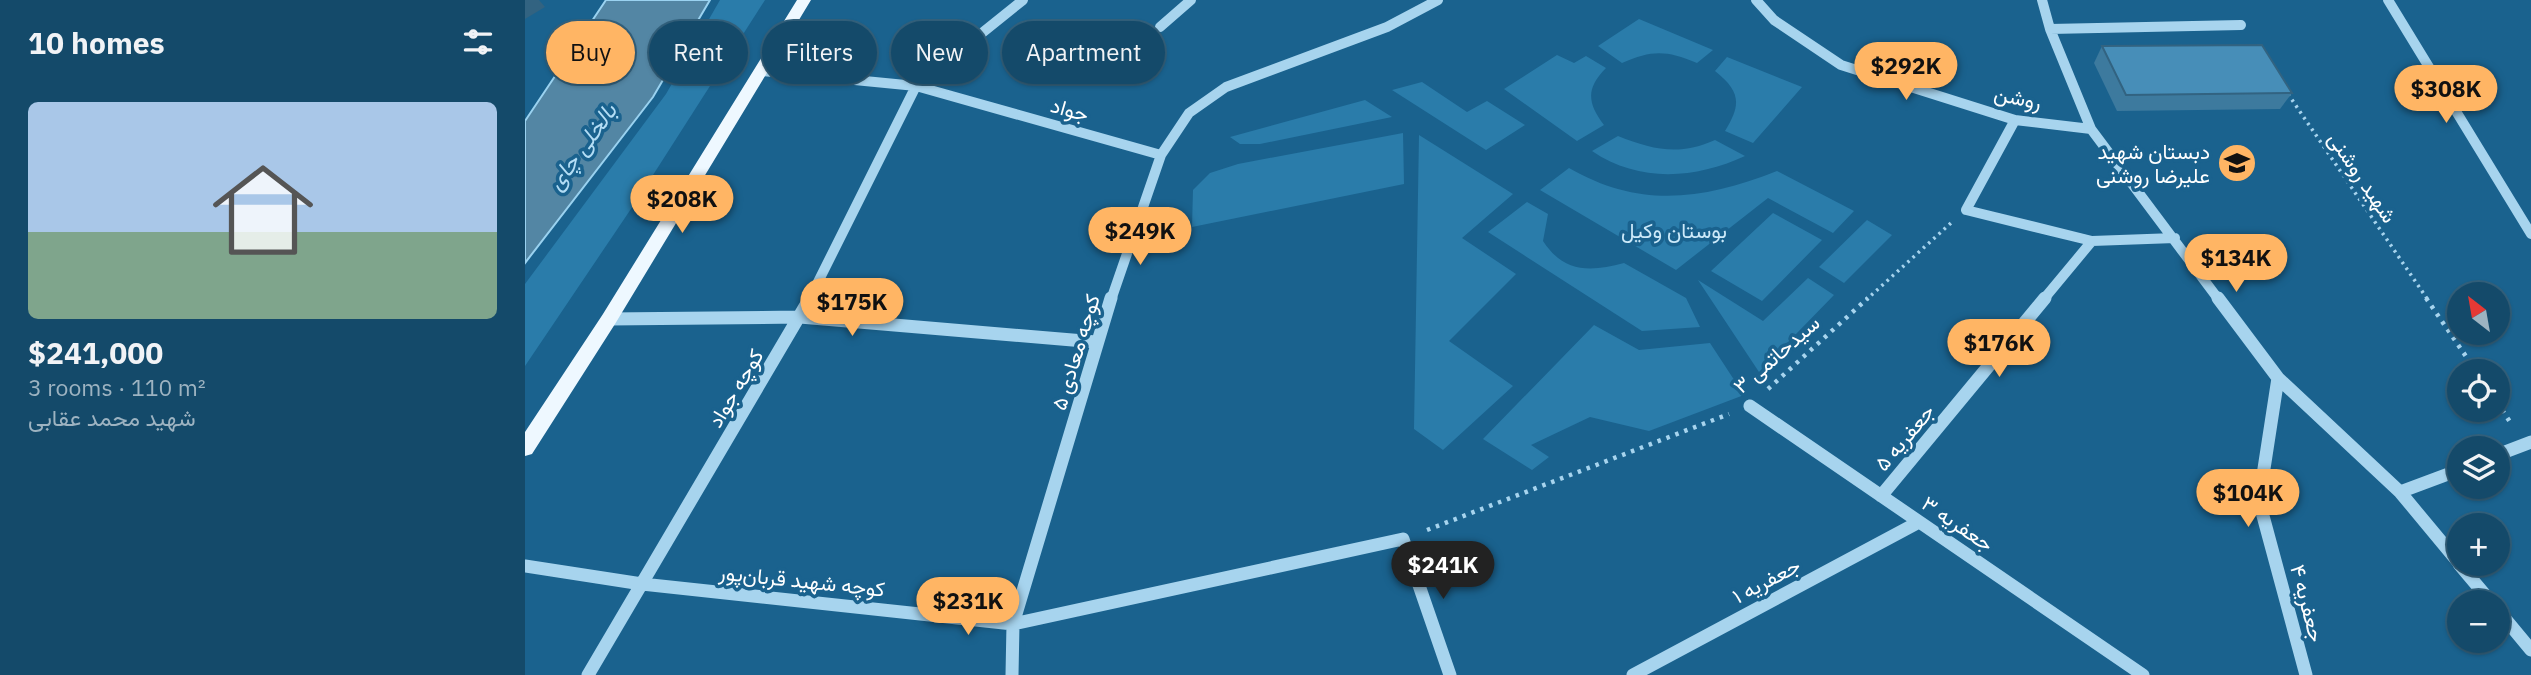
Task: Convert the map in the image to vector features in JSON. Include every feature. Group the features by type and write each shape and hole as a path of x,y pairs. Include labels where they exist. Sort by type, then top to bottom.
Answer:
{"main road":[{"path":"525,448 609,319 804,0"}],"street":[{"name":"کوچه جواد","path":"588,675 800,317 916,86 1023,0"},
{"path":"1165,23 1191,0"},
{"name":"کوچه معادی ۵","path":"1012,675 1013,624 1096,342 1161,155 1189,113 1226,87 1387,27 1438,0"},
{"name":"روشن","path":"1756,0 1774,20 1842,65 2015,120 2091,129"},
{"path":"2042,0 2050,29 2091,129 2278,378 2400,492 2447,549"},
{"path":"2388,0 2531,234"},
{"path":"2050,29 2241,25"},
{"name":"جواد","path":"761,71 916,86 1161,155"},
{"path":"2015,120 1966,210 2092,241 2175,238"},
{"name":"جعفریه ۵","path":"1881,496 2092,241"},
{"path":"609,319 800,317 1096,342"},
{"name":"جعفریه ۴","path":"2278,378 2259,501 2305,670"},
{"name":"جعفریه ۳","path":"1750,406 2143,675"},
{"path":"2510,450 2531,442"},
{"path":"2400,492 2447,474"},
{"name":"جعفریه ۱","path":"1633,675 1919,522"},
{"path":"1403,539 1450,675"},
{"name":"کوچه شهید قربان‌پور","path":"525,566 642,584 1013,624 1403,539"},
{"path":"2470,576 2481,590"},
{"path":"2510,625 2531,650"},
{"path":"2291,675 2305,670"}],"path":[{"name":"شهید روشنی","path":"2280,83 2468,359"},
{"name":"سیدحاتمی ۳","path":"1403,539 1750,406 1966,210"}],"green space":[{"path":"720,0 765,0 748,27 748,21 708,21"},
{"path":"1639,19 1713,50 1697,63 1659,53 1622,63 1598,46"},
{"path":"1557,55 1574,63 1586,56 1606,68 1595,82 1591,96 1594,110 1604,125 1577,141 1504,89"},
{"path":"1727,57 1802,87 1753,143 1725,131 1734,113 1736,98 1729,85 1715,71"},
{"path":"1422,82 1467,112 1487,101 1525,125 1486,150 1392,90"},
{"path":"672,84 711,84 525,366 525,284"},
{"path":"1365,100 1392,117 1260,144 1240,144 1230,137"},
{"path":"1403,133 1404,184 1192,227 1193,190 1210,173 1238,164"},
{"path":"1419,135 1513,194 1462,238 1516,274 1449,341 1513,386 1443,450 1414,429"},
{"path":"1618,136 1643,145 1667,149 1690,148 1715,140 1745,156 1726,164 1687,173 1648,173 1629,169 1592,151"},
{"name":"بوستان وکیل","path":"1569,168 1621,190 1672,196 1723,189 1777,171 1854,211 1833,233 1768,198 1676,270 1540,190"},
{"path":"1527,202 1548,214 1543,241 1560,259 1569,264 1589,268 1624,263 1686,298 1700,327 1642,331 1488,232"},
{"path":"1773,213 1822,240 1762,301 1711,271"},
{"path":"1867,220 1892,235 1844,283 1819,267"},
{"path":"1808,278 1834,295 1759,372 1698,280 1763,321"},
{"path":"1594,325 1639,350 1710,343 1744,395 1649,431 1590,417 1531,445 1549,457 1532,470 1483,439"}],"water":[{"name":"بالخلی چای","path":"606,0 710,0 698,21 649,21 649,84 661,84 525,263 525,121 550,84 635,84 635,21 592,21"}],"building":[{"path":"2262,45 2292,93 2126,95 2102,46"}],"place":[{"name":"دبستان شهید علیرضا روشنی","path":"2237,163"}]}
